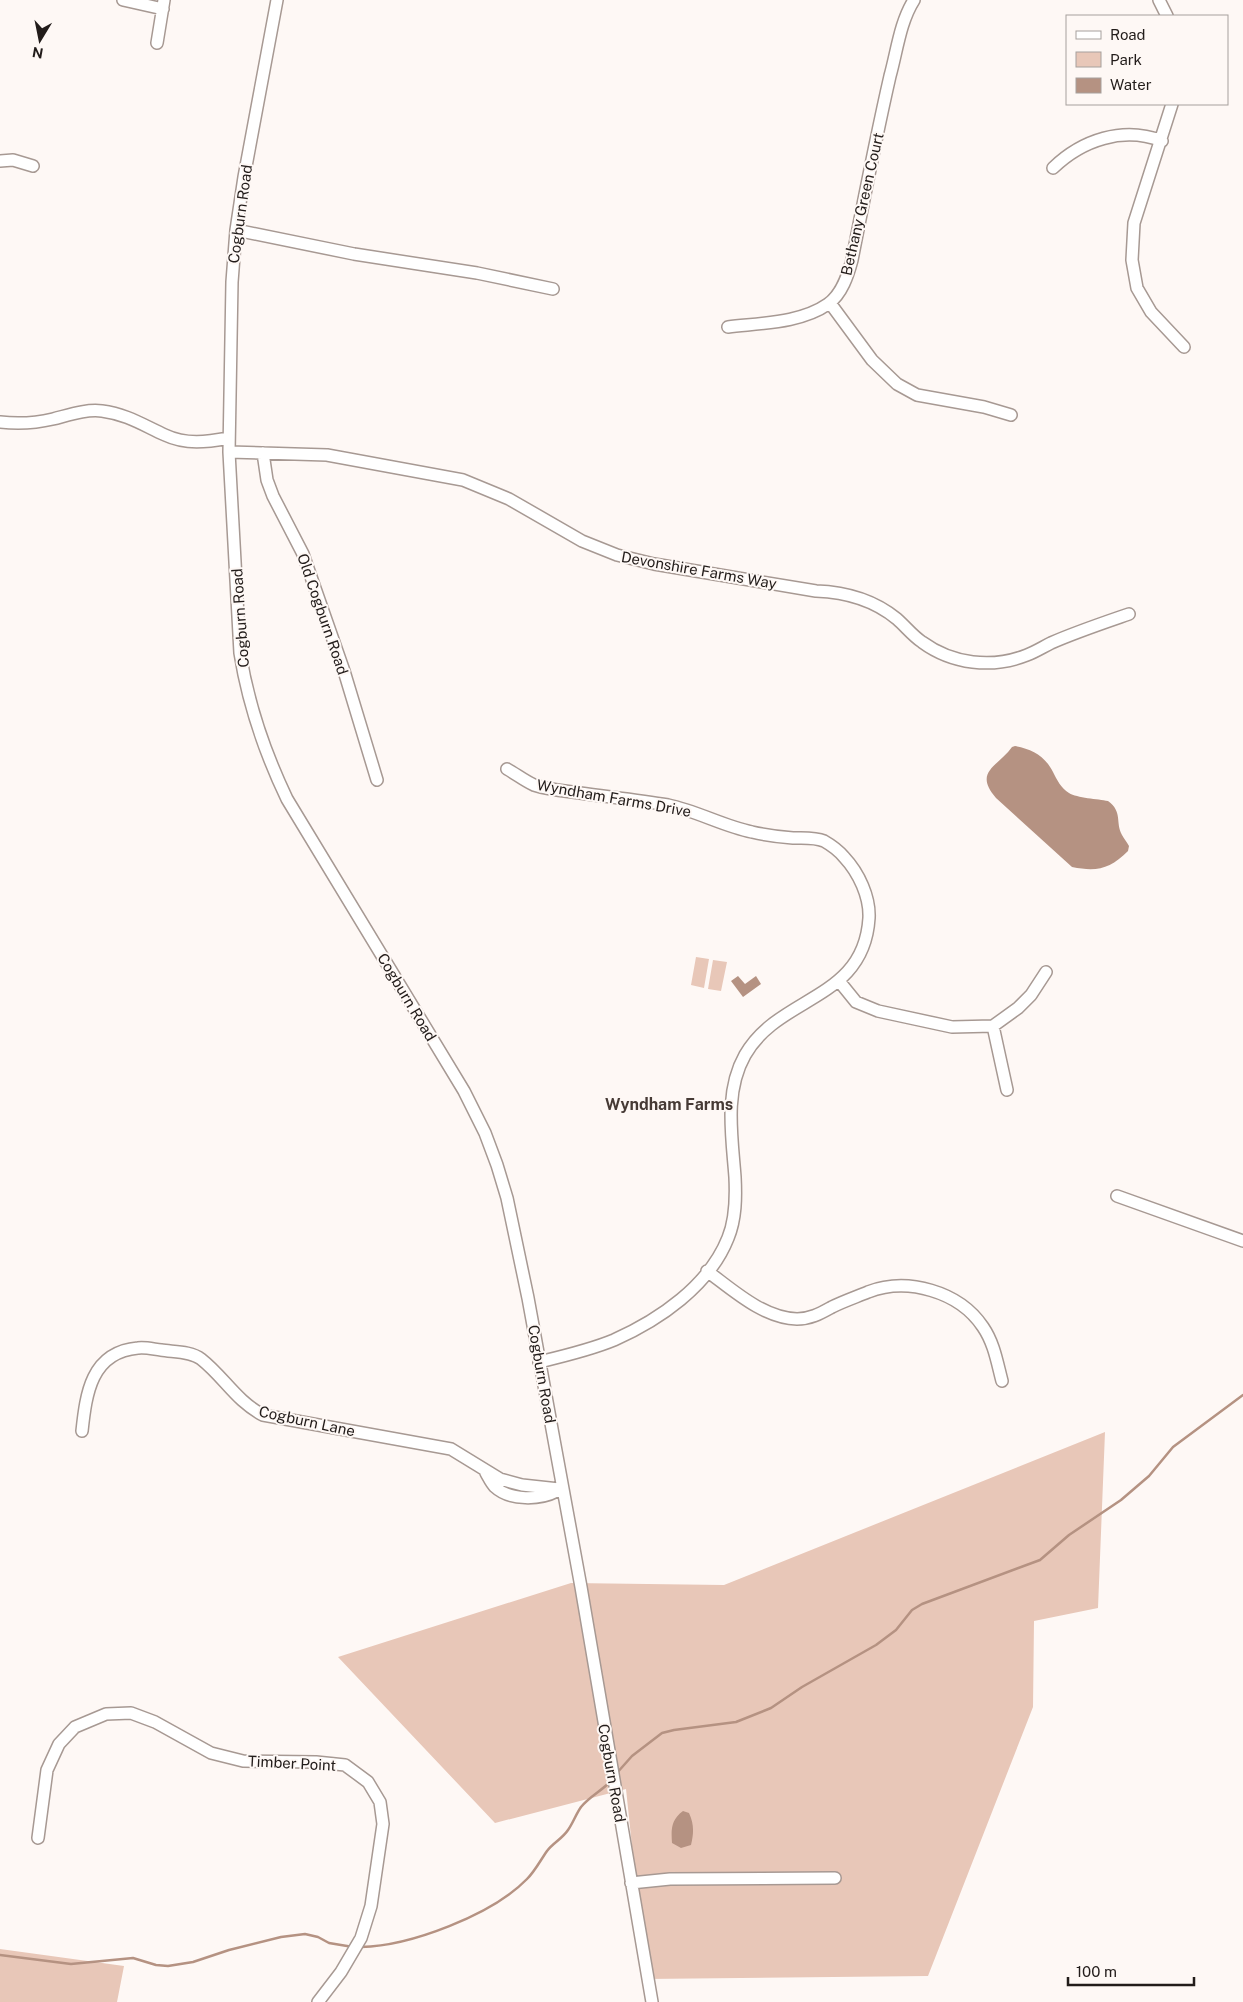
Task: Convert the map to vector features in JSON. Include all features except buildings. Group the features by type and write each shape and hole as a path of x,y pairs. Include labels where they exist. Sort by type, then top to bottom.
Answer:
{"street":[{"path":"123,0 164,4 157,43"},
{"name":"Cogburn Road","path":"277,0 236,230 230,330 228,452 240,653 243,673 256,721 273,769 288,799 462,1088 485,1133 497,1165 507,1198 528,1298 652,2002"},
{"name":"Bethany Green Court","path":"830,303 847,278 852,260 902,27 914,0"},
{"path":"1159,0 1166,15"},
{"path":"1172,105 1162,141 1134,223 1132,260 1136,288 1151,312 1184,347"},
{"path":"1053,168 1078,148 1101,139 1126,134 1138,134 1162,141"},
{"path":"0,161 12,160 33,166"},
{"path":"236,230 354,254 477,273 552,289"},
{"path":"728,327 800,317 830,303 872,360 898,384 917,395 984,407 1011,415"},
{"path":"0,422 40,421 99,410 131,418 178,439 203,443 229,438"},
{"name":"Devonshire Farms Way","path":"228,452 327,455 463,480 509,499 582,541 617,555 654,564 816,591 841,593 865,600 887,612 932,649 955,659 968,662 992,663 1017,659 1051,643 1129,614"},
{"name":"Old Cogburn Road","path":"263,452 267,480 272,496 303,554 344,671 377,780"},
{"name":"Wyndham Farms Drive","path":"507,769 534,784 554,790 669,805 751,832 825,841 835,848 852,867 864,889 869,914 862,951 854,966 839,982 769,1025 752,1044 740,1066 731,1102 735,1190 734,1215 728,1239 707,1271 678,1302 636,1330 589,1349 539,1362"},
{"path":"839,982 856,1002 878,1011 952,1027 993,1026 1018,1008 1031,995 1046,972"},
{"path":"993,1026 1007,1090"},
{"path":"1116,1196 1243,1241"},
{"path":"707,1271 750,1303 785,1317 797,1319 822,1313 879,1288 915,1287 942,1293 964,1307 984,1327 992,1343 1002,1380"},
{"name":"Cogburn Lane","path":"82,1431 91,1380 102,1364 120,1352 139,1348 188,1353 200,1358 234,1394 252,1409 263,1415 451,1449 483,1470 495,1487 510,1494 536,1498 550,1494 560,1488"},
{"name":"Timber Point","path":"38,1838 47,1770 59,1744 75,1727 106,1714 131,1713 155,1722 211,1753 243,1761 316,1762 345,1765 368,1782 380,1802 383,1824 371,1906 361,1938 341,1972 318,2002"},
{"path":"631,1883 670,1879 835,1878"}],"green space":[{"path":"696,957 709,959 704,988 691,985"},
{"path":"713,960 727,962 721,991 708,989"},
{"path":"1105,1432 1098,1608 1034,1621 1033,1707 928,1976 646,1979 626,1789 495,1823 338,1657 571,1583 724,1585"},
{"path":"0,1949 124,1966 117,2002 0,2002"}],"water":[{"path":"1015,746 1032,751 1042,758 1050,766 1061,786 1069,793 1108,801 1113,805 1116,809 1120,830 1129,846 1128,851 1115,862 1103,868 1072,867 996,798 990,789 987,775"},
{"path":"738,976 745,984 756,976 761,984 743,997 731,981"},
{"path":"683,1811 689,1813 693,1832 691,1845 681,1848 672,1843 672,1833 674,1821"}],"waterway":[{"path":"616,1774 632,1756 662,1733 736,1722 771,1708 802,1687 876,1645 896,1630 912,1610 922,1604 1040,1560 1069,1535 1121,1500 1149,1476 1173,1447 1243,1395"},
{"path":"361,1947 403,1941 426,1935 493,1905 527,1879 547,1851 568,1830 581,1807 610,1782"},
{"path":"0,1955 71,1964 133,1958 156,1965 168,1966 193,1962 229,1950 281,1937 305,1934 318,1937 329,1943 353,1947"}],"district":[{"name":"Wyndham Farms","path":"669,1104"}]}
